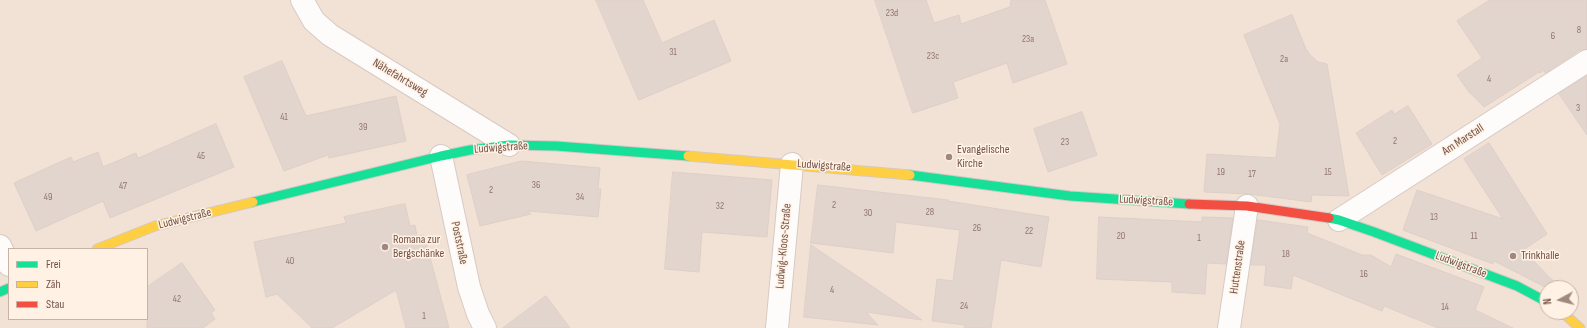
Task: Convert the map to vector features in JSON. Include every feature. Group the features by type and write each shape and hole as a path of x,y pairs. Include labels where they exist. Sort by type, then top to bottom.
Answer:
{"main road":[{"name":"Ludwigstraße","path":"99,248 155,226 441,156 470,150 509,145 556,146 792,164 950,179 1101,199 1248,206 1339,220 1510,284 1539,297"},
{"path":"1571,320 1580,328"}],"street":[{"name":"Nähefahrtsweg","path":"302,0 314,21 330,35 509,145"},
{"name":"Am Marstall","path":"1339,220 1587,61"},
{"name":"Poststraße","path":"441,156 469,286 478,314 485,328"},
{"name":"Ludwig-Kloos-Straße","path":"777,328 792,164"},
{"name":"Huttenstraße","path":"1229,328 1248,206"},
{"path":"0,246 8,263"}],"shaded area":[{"path":"0,0 1587,0 1587,328 0,328"}],"building":[{"path":"596,0 643,0 662,43 714,20 731,61 639,100"},
{"path":"875,0 926,0 934,23 959,15 961,24 1010,7 1011,0 1045,0 1067,64 1013,83 1007,63 953,82 958,98 913,113"},
{"path":"1490,0 1587,0 1587,49 1580,50 1545,73 1544,70 1540,73 1539,72 1484,107 1469,92 1457,75 1482,58 1457,21"},
{"path":"1292,15 1310,55 1318,62 1327,64 1349,196 1312,195 1311,202 1249,194 1204,192 1207,154 1276,158 1280,124 1244,35"},
{"path":"282,61 306,116 396,96 406,141 329,158 328,155 284,171 244,77"},
{"path":"1587,76 1587,135 1559,94"},
{"path":"1408,106 1432,144 1382,175 1356,133 1392,110 1394,114"},
{"path":"1082,112 1097,155 1048,172 1034,129"},
{"path":"216,124 234,167 110,218 103,201 36,231 14,183 71,157 73,162 98,152 103,167 136,153 138,158"},
{"path":"1489,143 1547,234 1523,250 1552,280 1539,280 1539,284 1494,261 1493,264 1403,230 1417,190 1503,219 1464,159"},
{"path":"522,161 600,168 598,189 601,189 598,217 528,211 531,214 480,226 467,175"},
{"path":"673,172 772,180 767,237 702,232 699,272 665,269"},
{"path":"818,185 948,200 1049,217 1041,267 1001,260 991,328 964,328 965,325 932,321 937,279 953,281 960,230 896,222 893,253 811,243"},
{"path":"405,204 410,226 415,225 417,236 424,235 449,328 406,328 396,290 332,328 312,328 277,294 266,297 254,242 346,223 344,217"},
{"path":"1099,217 1202,222 1202,217 1233,218 1226,264 1207,263 1205,294 1172,292 1172,282 1097,279"},
{"path":"1258,220 1308,227 1307,233 1362,255 1371,255 1391,267 1396,254 1484,287 1475,310 1513,328 1438,328 1384,306 1382,311 1293,275 1291,289 1264,285 1266,265 1251,265"},
{"path":"811,245 922,320 866,312 878,325 804,317"},
{"path":"182,263 215,310 211,313 215,319 203,328 147,328 148,286"},
{"path":"546,296 570,328 503,328"}],"traffic: fast":[{"path":"253,202 441,156 470,150 509,145 556,146 688,156"},
{"path":"910,175 1070,196 1189,204"},
{"path":"1329,218 1374,232 1517,286 1539,298"},
{"path":"0,292 8,288"}],"traffic: slow":[{"path":"688,156 910,175"},
{"path":"100,248 155,226 253,202"},
{"path":"1571,320 1580,328"}],"traffic: jam":[{"path":"1189,204 1247,206 1329,218"}],"place":[{"name":"Evangelische Kirche","path":"949,157"},
{"name":"Romana zur Bergschänke","path":"385,247"},
{"name":"Trinkhalle","path":"1513,256"}]}
